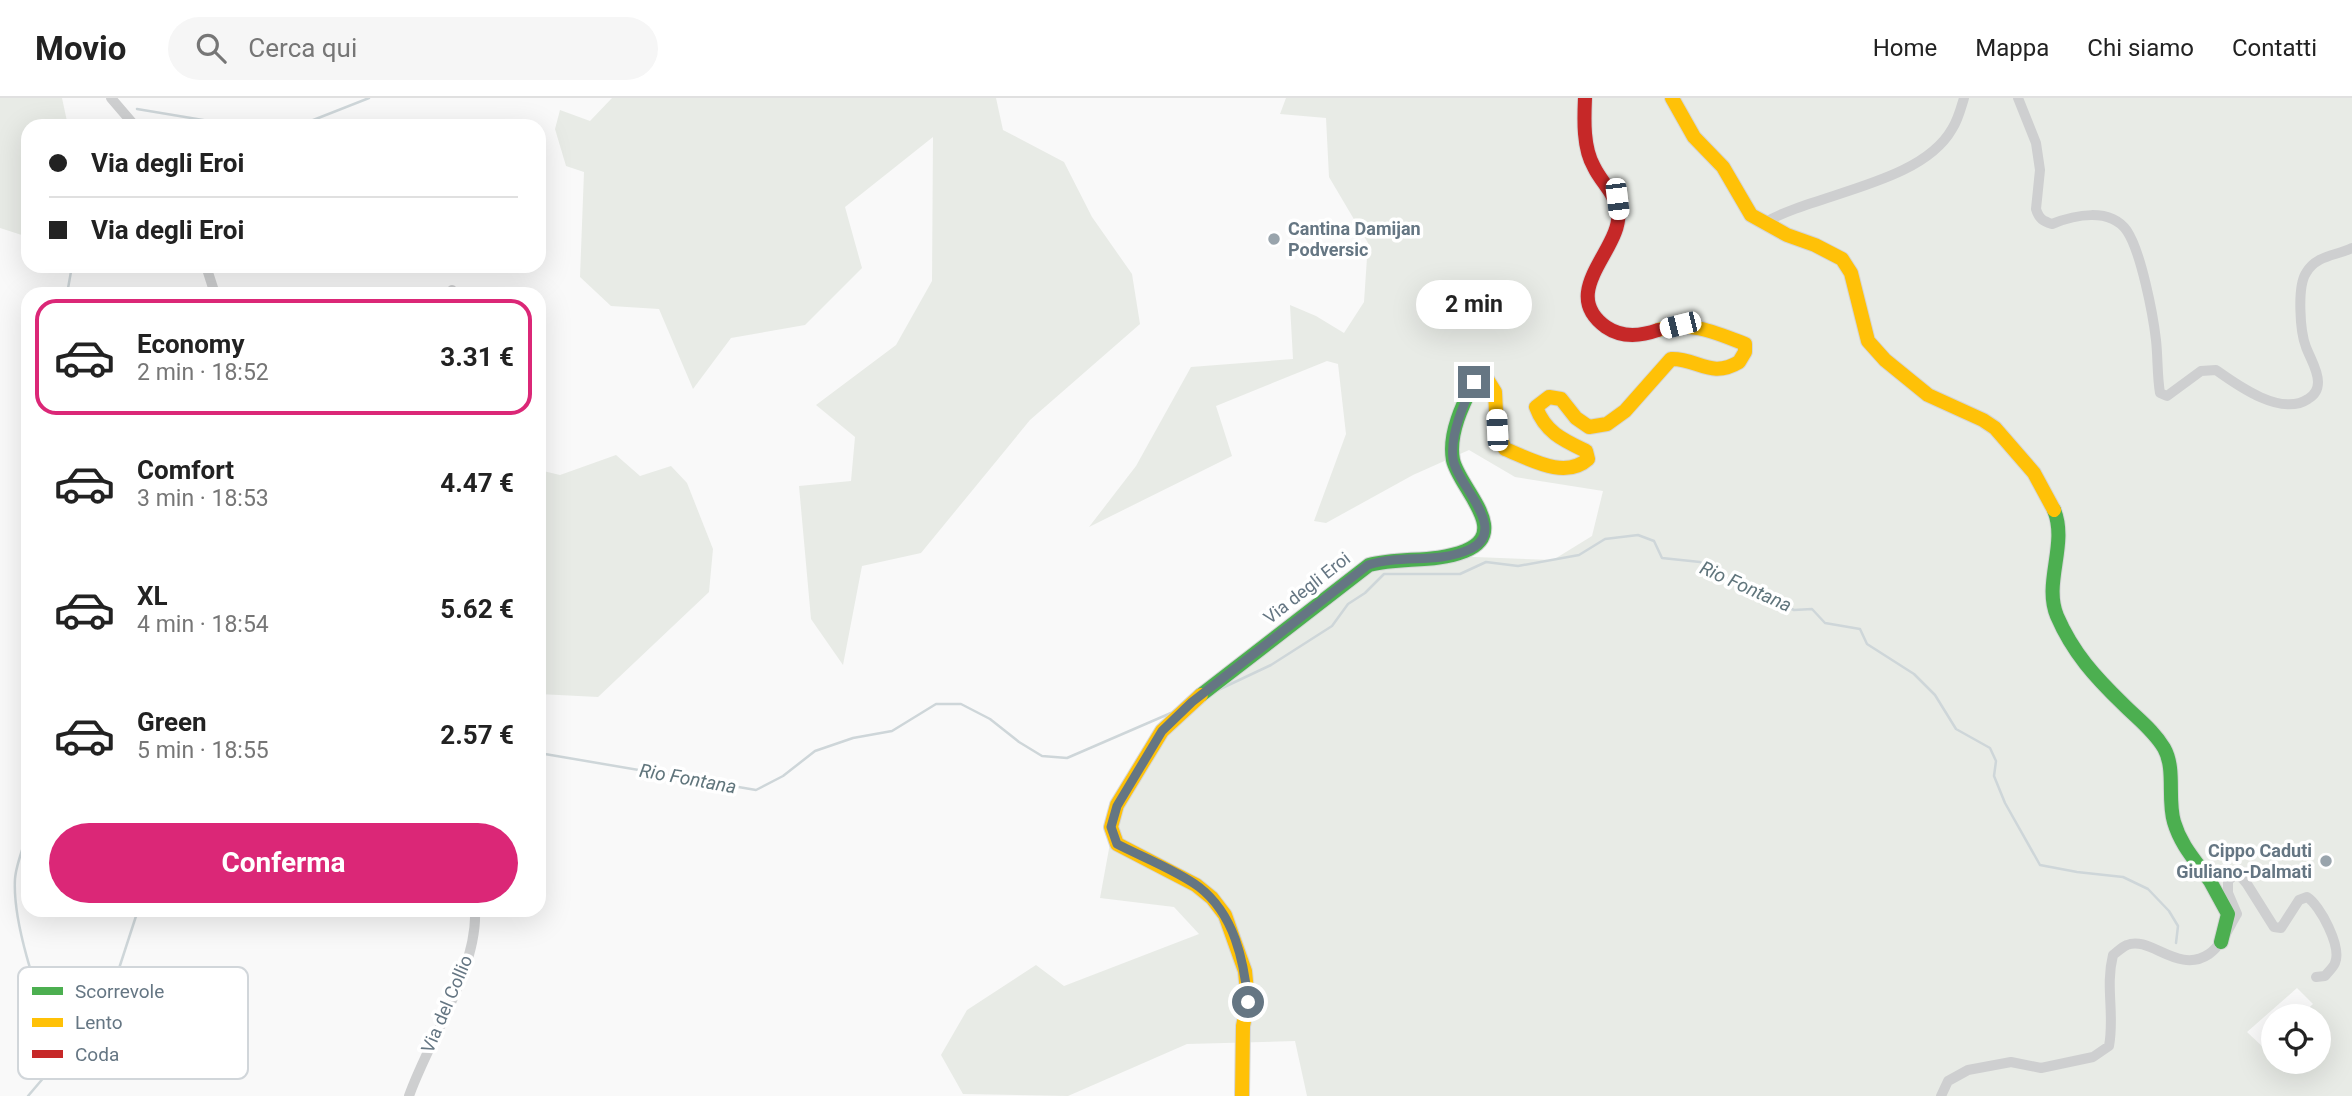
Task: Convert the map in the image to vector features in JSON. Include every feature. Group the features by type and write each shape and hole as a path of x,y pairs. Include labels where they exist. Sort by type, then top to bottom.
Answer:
{"street":[{"name":"Via degli Eroi","path":"1242,1096 1243,1026 1248,1002 1245,971 1225,915 1212,898 1196,885 1117,844 1111,827 1117,806 1162,731 1192,702 1368,565 1385,559 1412,560 1449,556 1478,545 1484,536 1486,525 1483,514 1458,477 1453,457 1460,413 1474,382 1487,379 1495,392 1497,430 1505,449 1541,464 1572,470 1584,465 1588,459 1586,451 1550,433 1539,421 1536,407 1549,397 1561,399 1576,418 1589,427 1606,424 1625,411 1671,359 1677,358 1706,369 1722,368 1734,366 1743,360 1747,352 1745,344 1731,338 1680,325 1636,335 1612,331 1597,319 1589,303 1590,283 1615,237 1619,218 1617,199 1591,162 1585,98"},
{"path":"1672,98 1693,138 1723,167 1751,215 1842,259 1851,273 1868,341 1876,351 1928,395 1995,428 2034,473 2056,513 2060,537 2054,588 2056,613 2080,659 2154,734 2166,751 2171,783 2170,803 2182,844 2210,882 2228,914 2221,942"},
{"path":"1764,223 1779,214 1856,189 1909,167 1935,149 1952,130 1964,98"},
{"path":"2018,98 2036,143 2040,170 2036,209 2038,215 2043,221 2052,224 2071,217 2088,215 2108,218 2127,231 2138,258 2156,337 2160,393 2168,396 2201,371 2216,370 2247,391 2276,402 2291,405 2302,403 2314,395 2318,374 2301,332 2303,281 2306,272 2324,257 2352,248"},
{"path":"112,100 129,119"},
{"path":"1941,1096 1948,1081 1968,1070 2011,1062 2041,1068 2093,1057 2109,1046 2112,1029 2108,986 2113,955 2128,944 2138,944 2174,958 2195,961 2211,953 2221,942 2237,914 2228,893 2228,881 2234,875 2247,884 2274,927 2281,928 2299,901 2307,897 2313,901 2336,946 2335,964 2325,976 2316,977"},
{"name":"Via del Collio","path":"409,1096 465,970 476,929 475,917"}],"shaded area":[{"path":"0,98 62,98 66,119 21,119 21,235 0,228"},
{"path":"612,98 996,98 1003,130 1064,162 1092,217 1132,274 1140,324 1030,420 921,553 862,566 843,665 811,619 799,486 851,481 855,437 816,405 896,345 932,281 933,137 845,207 862,268 805,325 731,338 693,389 659,309 611,306 580,277 584,172 566,166 555,129 560,110 590,121"},
{"path":"1286,98 2352,98 2352,1096 1307,1096 1295,1041 1187,1044 1068,1096 963,1094 941,1055 967,1010 1036,965 1064,986 1199,934 1174,907 1100,898 1117,805 1162,731 1369,565 1449,556 1553,560 1592,536 1603,491 1515,477 1469,450 1413,475 1326,523 1314,521 1346,434 1338,364 1327,361 1216,406 1232,456 1089,527 1136,466 1191,367 1293,359 1290,305 1316,316 1344,333 1364,302 1368,243 1329,177 1326,118 1280,114"},
{"path":"616,455 640,476 671,466 687,483 713,549 709,592 598,697 546,694 546,472 560,475"}],"waterway":[{"path":"316,119 369,98"},
{"path":"137,109 197,119"},
{"path":"68,287 71,273"},
{"name":"Rio Fontana","path":"1218,690 1271,665 1332,626 1348,604 1365,593 1384,574 1460,574 1486,562 1518,566 1579,555 1605,539 1638,535 1654,541 1662,558 1700,562 1730,580 1794,610 1812,609 1825,623 1860,629 1867,644 1914,674 1935,695 1956,729 1990,748 1996,761 1994,776 2005,803 2040,865 2123,877 2148,889 2169,911 2178,926 2176,943"},
{"name":"Rio Fontana","path":"546,754 756,790 783,776 815,751 853,738 892,731 936,704 961,704 990,719 1042,756 1067,758 1171,713"},
{"path":"21,852 15,879 15,899 29,967"},
{"name":"Rio Fontana","path":"119,967 136,917"},
{"name":"Rio Fontana","path":"28,1096 42,1079"}],"traffic: fast":[{"path":"1201,695 1369,565 1454,555 1478,543 1484,533 1483,521 1457,471 1452,450 1458,420 1474,382 1487,379"},
{"path":"2054,510 2058,523 2053,590 2057,616 2070,642 2094,674 2151,731 2164,748 2170,765 2172,813 2177,831 2228,914 2221,942"}],"traffic: slow":[{"path":"1672,98 1694,137 1723,167 1751,215 1787,235 1842,259 1851,273 1868,341 1885,360 1928,395 1995,428 2034,473 2054,510"},
{"path":"1487,379 1495,392 1497,430 1505,449 1547,466 1569,468 1588,459 1586,451 1562,439 1544,423 1536,407 1549,397 1561,399 1576,418 1589,427 1607,424 1625,411 1671,359 1720,369 1739,362 1745,352 1745,344 1702,329 1680,326 1658,330"},
{"path":"1201,695 1162,731 1117,805 1111,827 1117,844 1196,885 1212,898 1225,915 1245,971 1248,1002 1243,1026 1242,1096"}],"traffic: jam":[{"path":"1585,98 1586,143 1590,159 1618,209 1612,239 1590,284 1588,299 1592,313 1606,327 1618,333 1632,335 1658,330"}],"place":[{"name":"Cantina Damijan Podversic","path":"1274,239"},
{"name":"Cippo Caduti Giuliano-Dalmati","path":"2326,861"}],"route":[{"path":"1248,1002 1245,971 1225,915 1212,898 1196,885 1117,844 1111,827 1117,806 1162,731 1192,702 1368,565 1385,559 1412,560 1449,556 1478,545 1484,536 1486,525 1483,514 1458,477 1453,457 1460,413 1474,382"}]}
